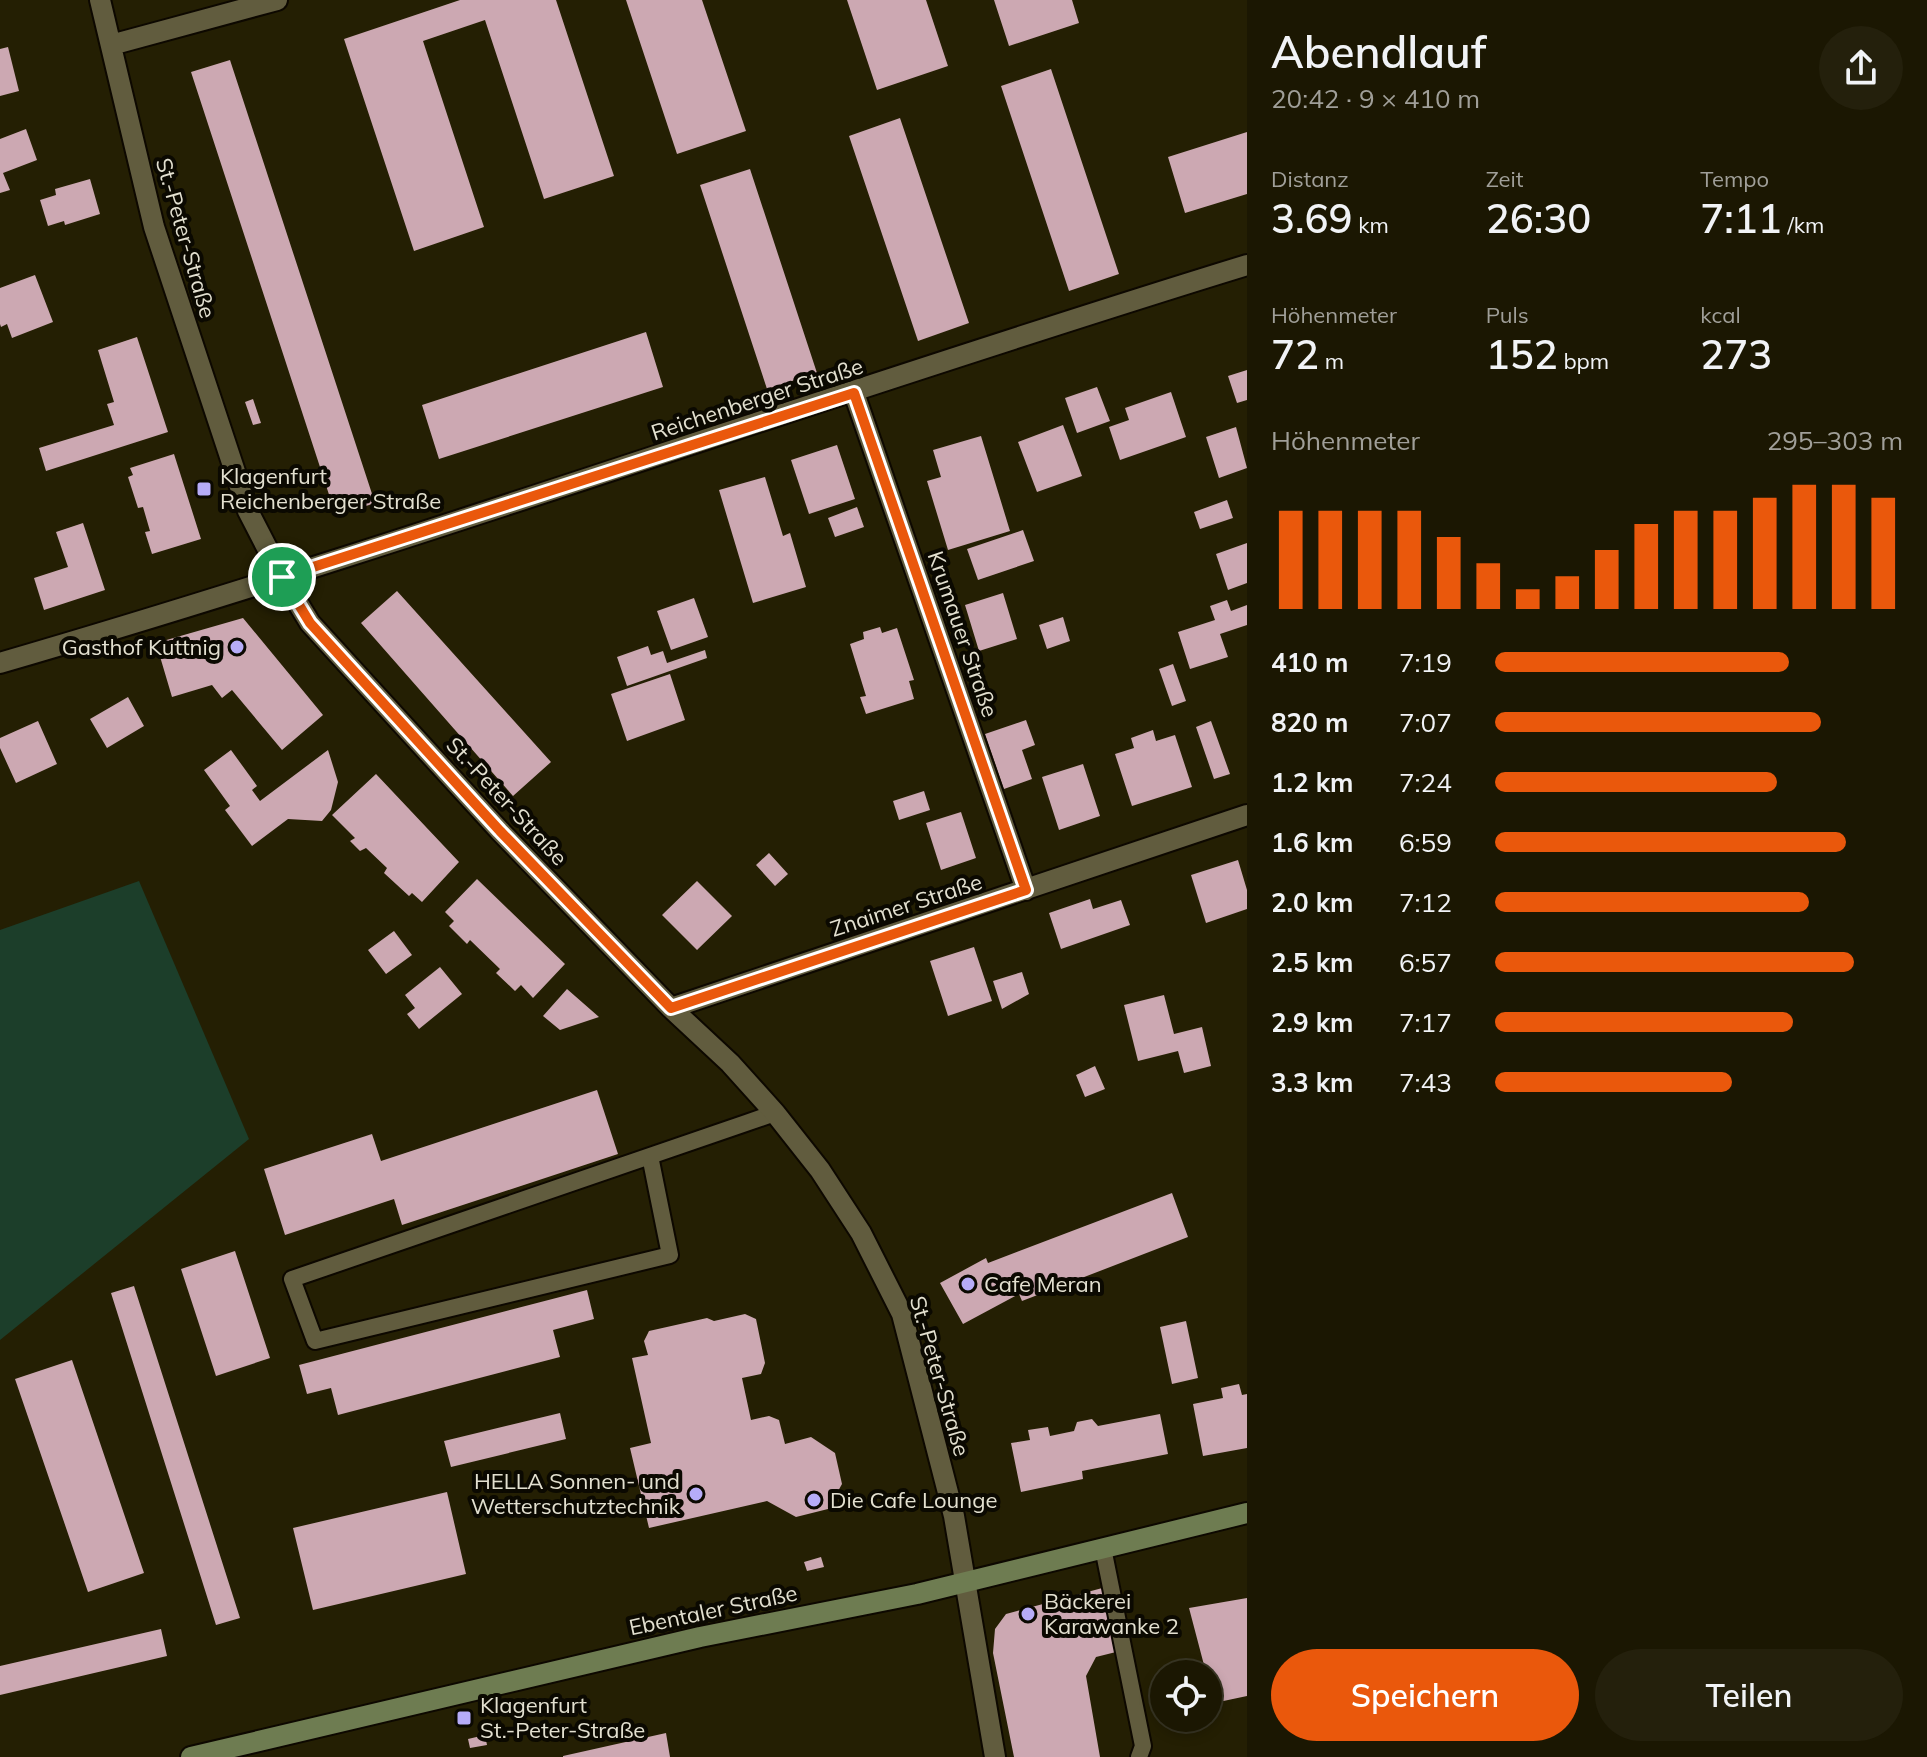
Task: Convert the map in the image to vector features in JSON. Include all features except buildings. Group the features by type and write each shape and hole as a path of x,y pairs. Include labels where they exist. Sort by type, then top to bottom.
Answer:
{"main road":[{"name":"Ebentaler Straße","path":"191,1757 685,1640 964,1582 1247,1513"}],"street":[{"name":"St.-Peter-Straße","path":"100,0 159,241 243,498 282,577 310,623 500,831 671,1008 730,1063 820,1170 861,1233 902,1314 954,1516 995,1757"},
{"path":"111,45 277,0"},
{"name":"Reichenberger Straße","path":"0,663 282,577 854,393 1004,339 1247,265"},
{"name":"Krumauer Straße","path":"854,393 1026,890"},
{"name":"Znaimer Straße","path":"671,1008 1247,815"}],"lane":[{"path":"650,1156 670,1255 315,1341 292,1279 775,1113"},
{"path":"1103,1548 1143,1746 1139,1757"}],"green space":[{"path":"139,881 249,1139 0,1340 0,930"}],"place":[{"name":"Klagenfurt Reichenberger Straße","path":"204,489"},
{"name":"Gasthof Kuttnig","path":"237,647"},
{"name":"Cafe Meran","path":"968,1284"},
{"name":"HELLA Sonnen- und Wetterschutztechnik","path":"696,1494"},
{"name":"Die Cafe Lounge","path":"814,1500"},
{"name":"Bäckerei Karawanke 2","path":"1028,1614"},
{"name":"Klagenfurt St.-Peter-Straße","path":"464,1718"}],"route":[{"path":"854,393 1026,890 671,1008 500,831 310,623 282,577 854,393"}]}
